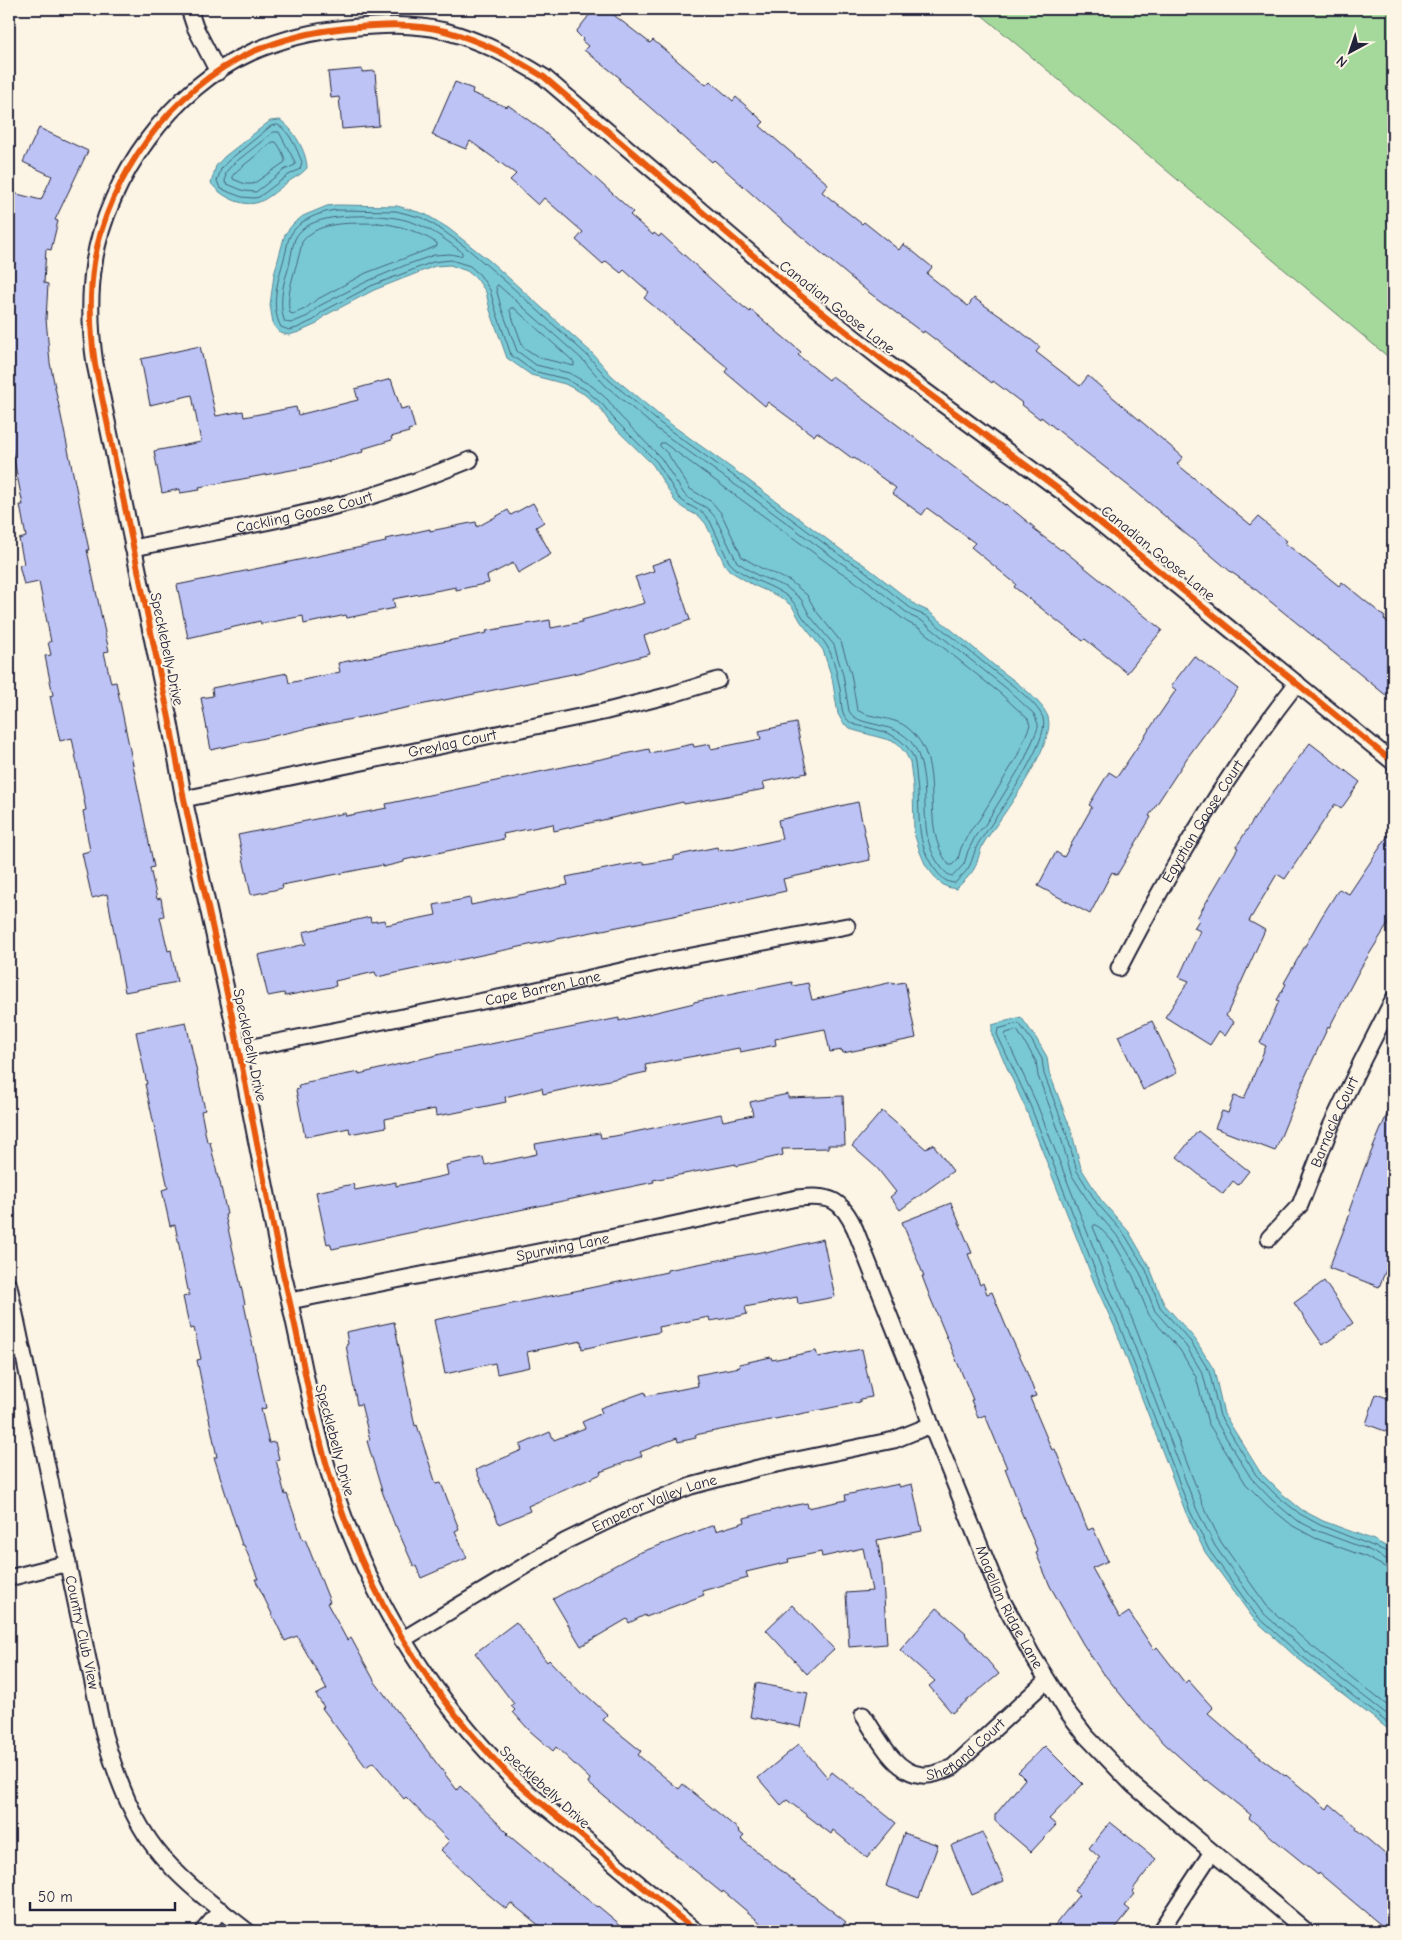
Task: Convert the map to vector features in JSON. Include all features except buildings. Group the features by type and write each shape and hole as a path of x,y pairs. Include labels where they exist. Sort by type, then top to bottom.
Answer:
{"street":[{"path":"189,9 195,27 218,72"},
{"name":"Canadian Goose Lane","path":"218,72 252,52 317,31 387,24 420,26 444,31 503,52 544,77 795,291 880,358 1061,491 1393,762"},
{"name":"Specklebelly Drive","path":"218,72 192,92 168,115 146,140 127,171 113,199 101,230 94,262 90,320 94,356 184,799 238,1050 281,1266 323,1456 338,1502 359,1555 402,1640 421,1670 464,1725 509,1775 696,1931"},
{"name":"Cackling Goose Court","path":"133,548 291,516 358,500 470,460"},
{"name":"Greylag Court","path":"184,799 603,712 670,695 718,680"},
{"name":"Egyptian Goose Court","path":"1119,968 1176,861 1212,803 1250,745 1297,683"},
{"name":"Cape Barren Lane","path":"238,1050 532,991 661,962 847,926"},
{"name":"Barnacle Court","path":"1269,1238 1300,1205 1331,1126 1393,1000"},
{"name":"Spurwing Lane","path":"290,1301 634,1233 797,1198 815,1196 834,1200"},
{"name":"Magellan Ridge Lane","path":"834,1200 848,1213 855,1229 931,1425 1002,1600 1066,1710 1086,1736 1127,1778 1306,1931"},
{"name":"Country Club View","path":"9,1286 13,1331 68,1563 104,1735 114,1771 139,1821 164,1859 183,1878 247,1931"},
{"name":"Emperor Valley Lane","path":"402,1640 566,1540 628,1511 692,1486 758,1468 894,1440 931,1425"},
{"path":"9,1578 68,1563"},
{"name":"Shetland Court","path":"863,1715 895,1760 906,1769 922,1775 939,1773 953,1768 1047,1680"},
{"path":"1160,1931 1212,1852"},
{"path":"203,1931 220,1910"}],"green space":[{"path":"974,9 1393,9 1393,361 983,16"}],"water":[{"path":"280,120 294,134 302,148 307,168 259,202 246,203 232,200 215,188 211,183 216,166 224,157 270,121"},
{"path":"327,206 397,206 425,214 448,228 491,262 592,353 612,376 665,420 863,564 917,606 928,611 1039,703 1048,717 1049,729 1036,762 1014,799 983,844 974,869 956,889 947,887 939,882 926,866 920,852 914,833 913,786 910,762 906,754 896,742 853,730 843,723 838,714 832,678 823,650 801,622 792,606 780,597 753,585 730,571 725,565 706,524 700,517 683,508 675,501 653,465 610,423 600,408 584,394 565,384 531,375 507,358 490,310 486,292 477,279 467,271 450,265 435,266 374,290 324,316 317,324 299,332 289,335 280,333 276,329 270,305 274,275 285,234 303,216"},
{"path":"1021,1017 1047,1057 1049,1072 1071,1130 1081,1168 1101,1200 1129,1232 1150,1268 1164,1304 1195,1339 1214,1370 1224,1414 1260,1472 1302,1510 1323,1521 1374,1540 1393,1550 1393,1733 1296,1657 1253,1618 1205,1552 1186,1513 1115,1328 1094,1282 1025,1107 992,1035 992,1025"}],"cycle path":[{"path":"696,1931 516,1782 454,1713 430,1681 388,1614 353,1541 329,1474 281,1266 232,1016 184,799 169,718 95,364 91,314 91,288 94,263 101,231 113,199 129,168 148,139 171,112 196,88 223,68 252,52 275,43 311,33 335,29 396,25 433,28 472,40 496,50 544,77 795,291 880,358 1061,491 1393,762"}]}
